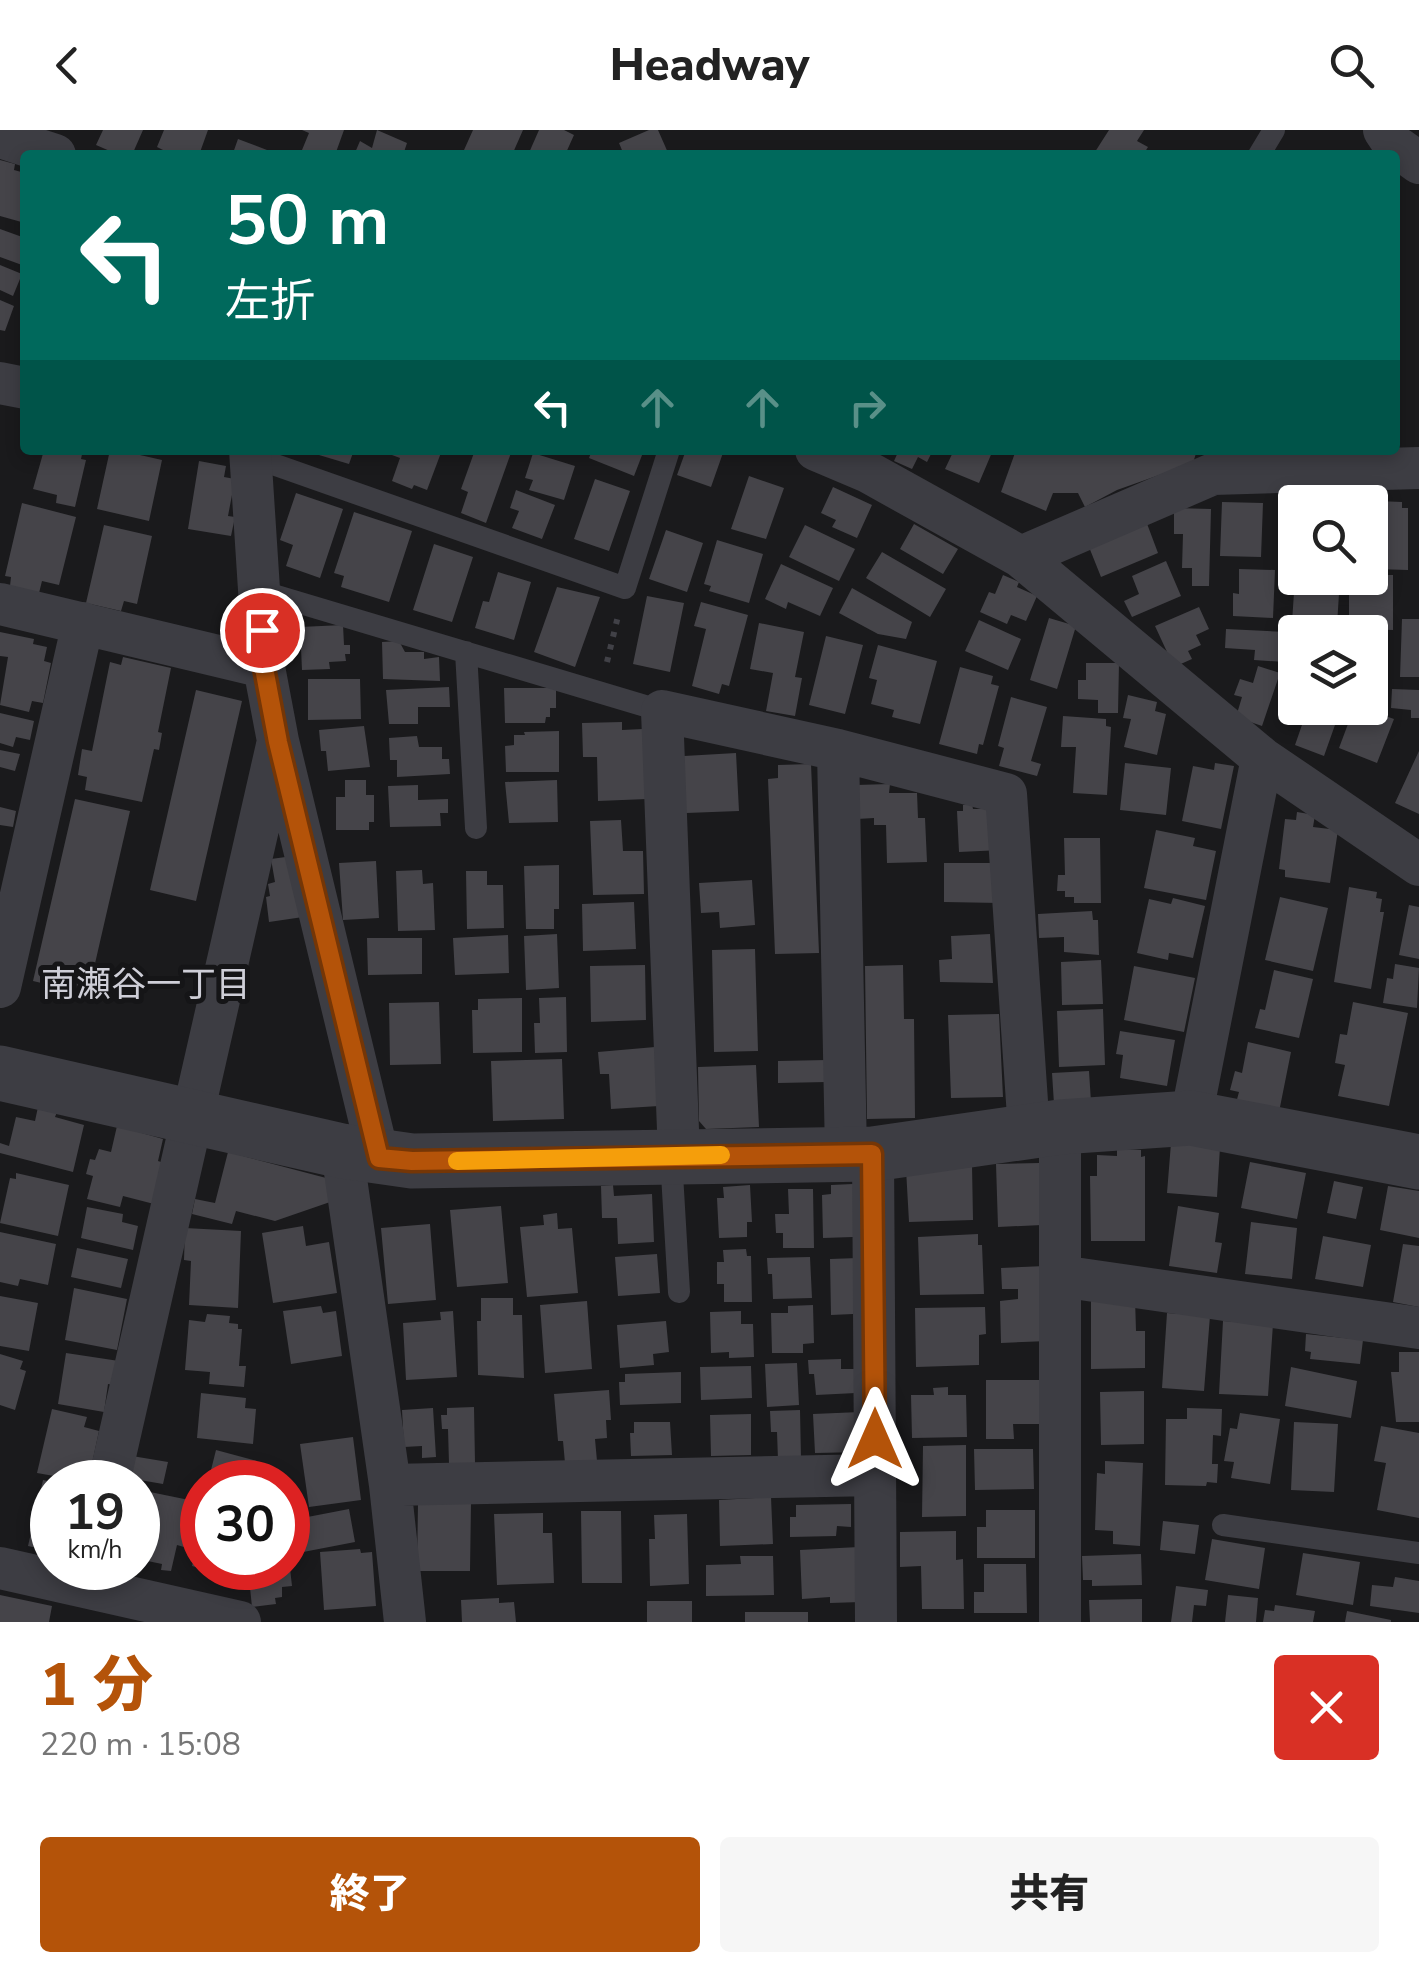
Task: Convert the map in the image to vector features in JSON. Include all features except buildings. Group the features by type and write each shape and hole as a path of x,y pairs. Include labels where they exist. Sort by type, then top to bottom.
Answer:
{"street":[{"path":"1384,130 1400,150"},
{"path":"0,137 40,150"},
{"path":"250,455 264,668 361,1154 401,1621"},
{"path":"828,455 868,472 1020,557 1262,758 1419,865"},
{"path":"1020,557 1213,474 1419,468"},
{"path":"0,604 264,668"},
{"path":"0,987 83,623"},
{"path":"675,1156 662,711 838,750 1006,794 1060,1276 1060,1622"},
{"path":"114,1460 278,742"},
{"path":"838,750 876,1475 876,1622"},
{"path":"1191,1118 1262,758"},
{"path":"0,1073 361,1154 412,1161 859,1154 1044,1129 1191,1118 1419,1162"},
{"path":"1060,1276 1419,1328"},
{"path":"390,1485 876,1475"},
{"path":"0,1568 84,1592 240,1622"}],"lane":[{"path":"256,455 625,588 667,455"},
{"path":"260,591 662,711"},
{"path":"466,652 476,828"},
{"path":"675,1156 679,1292"},
{"path":"1223,1525 1419,1554"}],"path":[{"path":"600,692 625,588"}],"slow traffic":[{"path":"457,1161 721,1155"}],"district":[{"name":"南瀬谷一丁目","path":"146,984"}],"route":[{"path":"262,630 264,668 278,742 379,1158 412,1161 872,1154 875,1439"}]}
